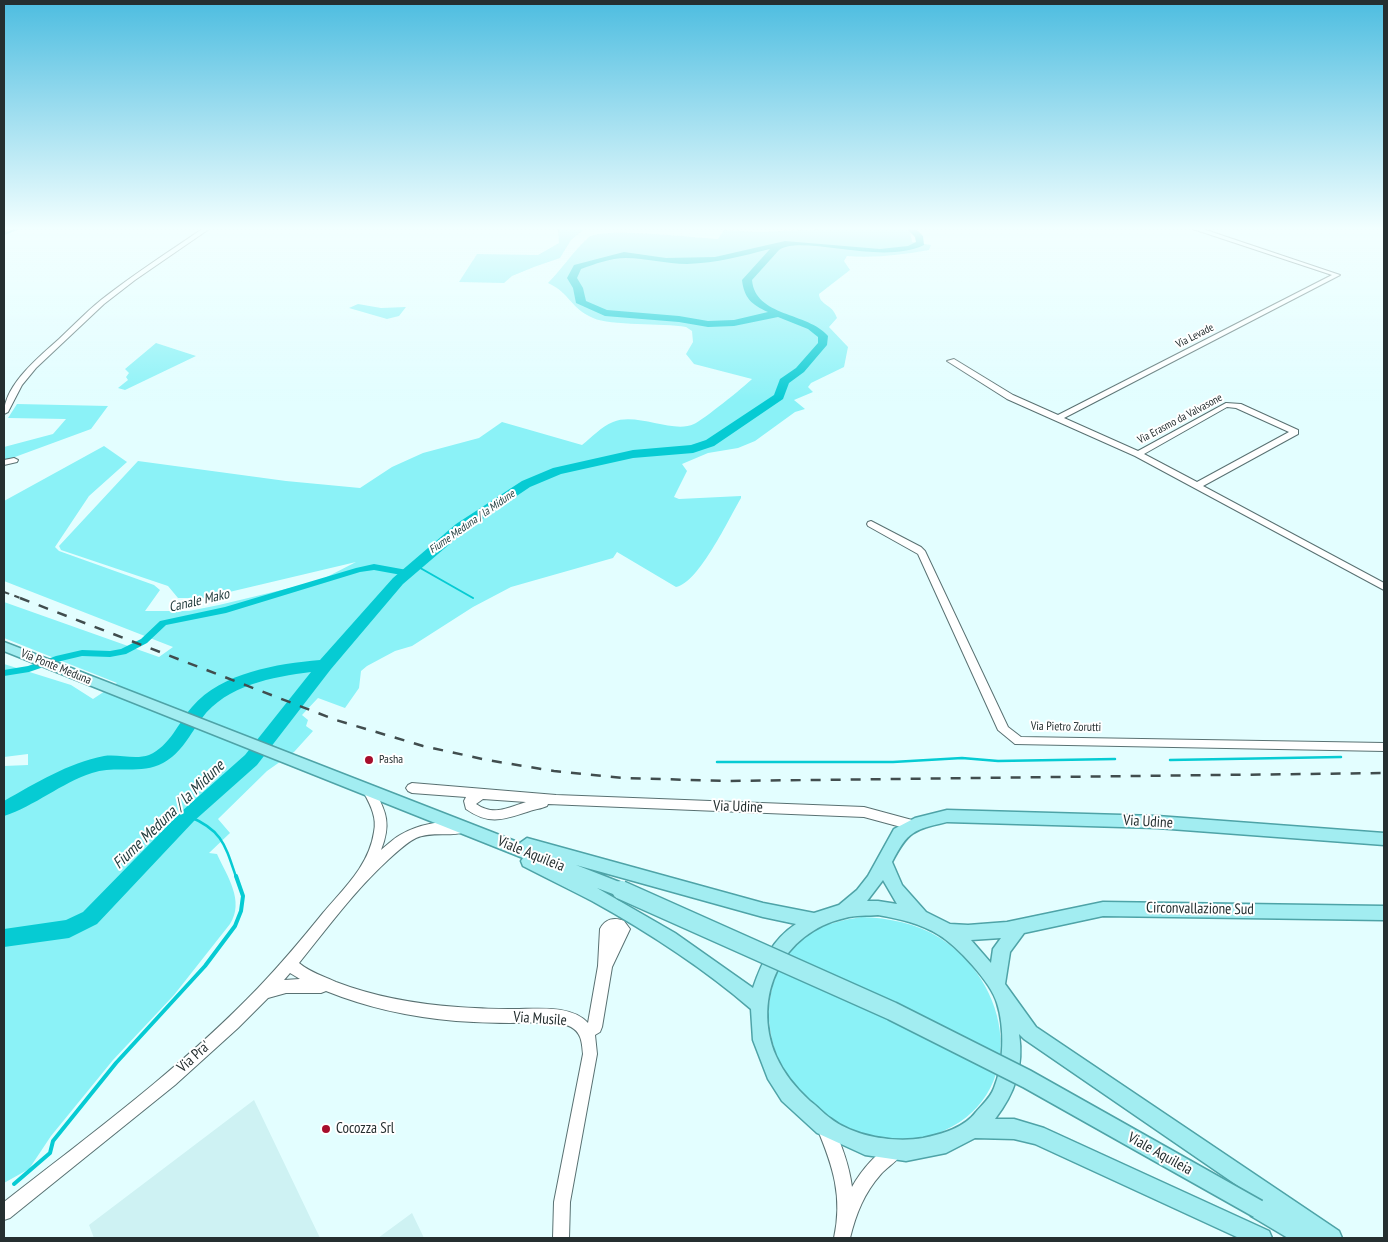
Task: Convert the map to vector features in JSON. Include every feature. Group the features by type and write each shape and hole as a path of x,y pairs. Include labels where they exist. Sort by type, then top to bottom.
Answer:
{"main road":[{"name":"Via Ponte Meduna","path":"10,648 284,758"},
{"name":"Viale Aquileia","path":"284,758 370,793 467,828 621,890 892,1011 1027,1079 1308,1238"},
{"name":"Via Udine","path":"845,909 863,895 874,881 899,834 912,825 947,816 1157,822 1384,838"},
{"path":"467,828 763,910 813,920"},
{"path":"467,828 617,906 691,953 739,987 758,1004"},
{"path":"884,861 893,886 902,900 922,918"},
{"path":"1006,1002 1014,1041 1013,1061 1009,1080 989,1115 961,1137 929,1149 894,1151 858,1143 824,1127 795,1102 773,1070 761,1037 758,1004 764,978 776,954 786,940 813,920 845,909 883,908 922,918 946,930 974,953 997,983 1006,1002 1030,1033 1332,1238"},
{"name":"Circonvallazione Sud","path":"946,930 968,933 1018,929 1064,916 1103,909 1384,913"},
{"path":"997,983 1002,949 1018,929"},
{"path":"974,1128 1007,1128 1037,1135 1262,1238"}],"street":[{"path":"4,412 33,366 125,285"},
{"name":"Via Levade","path":"1058,418 1318,285"},
{"path":"951,361 1010,397 1138,454 1384,587"},
{"name":"Via Erasmo da Valvasone","path":"1138,454 1226,405 1238,406 1295,432 1196,486"},
{"path":"4,463 14,460"},
{"name":"Via Pietro Zorutti","path":"871,524 922,553 1004,730 1019,740 1384,747"},
{"name":"Via Udine","path":"412,788 479,795 592,802 864,812 912,825"},
{"name":"Via Pra'","path":"362,878 381,836 382,827 377,804 370,793"},
{"name":"Via Udine","path":"479,795 470,801 470,806 481,813 500,816 541,803 592,802"},
{"path":"884,817 893,829 895,840"},
{"name":"Via Pra'","path":"4,1212 161,1087 263,993 290,964 362,878 405,838 433,829 467,828"},
{"name":"Via Musile","path":"290,964 302,974 378,1004 409,1010 564,1018 580,1025 587,1032"},
{"path":"561,1238 562,1202 590,1054 590,1042 587,1032 595,1027 605,966"},
{"path":"263,993 278,988 303,984 337,989"},
{"path":"824,1127 836,1151 843,1171 843,1232"},
{"path":"843,1232 856,1194 867,1176 878,1163 894,1151"}],"shaded area":[{"path":"551,285 831,285 819,294 822,301 835,313 837,318 829,327 848,347 844,367 811,383 808,387 813,392 794,400 805,409 795,412 755,441 738,448 708,453 682,464 687,471 674,497 679,499 741,496 704,562 685,583 676,587 617,552 613,558 511,587 473,607 412,646 395,651 367,666 361,671 359,688 345,708 318,698 302,715 308,720 306,726 313,731 294,752 267,771 218,819 230,833 209,853 217,854 233,889 236,906 230,924 174,995 113,1060 51,1136 29,1169 4,1183 4,766 28,765 28,754 4,757 4,664 71,685 93,699 117,683 4,638 4,602 159,657 173,647 4,581 4,501 104,446 127,462 89,496 55,547 59,551 154,585 160,590 145,611 189,611 319,581 356,562 204,598 178,598 168,586 61,550 59,546 138,461 286,481 360,488 392,467 423,453 479,438 502,422 582,445 604,427 613,422 623,420 676,426 694,424 752,379 694,364 686,354 693,342 692,331 686,327 601,321 579,310"},
{"path":"358,304 381,308 406,307 399,316 387,319 349,308"},
{"path":"156,343 196,356 125,390 118,388 128,380 126,377 129,373 125,369"},
{"path":"17,404 108,406 91,429 4,461 4,447 53,434 66,419 8,418"},
{"path":"861,917 902,922 940,938 966,960 985,987 997,1016 1001,1046 996,1075 982,1101 960,1122 927,1137 915,1140 902,1140 878,1137 858,1132 830,1119 813,1107 790,1081 779,1060 772,1037 769,1014 772,991 779,969 792,950 811,933 829,924"},
{"path":"254,1100 320,1238 94,1238 89,1225"},
{"path":"412,1213 424,1238 378,1238"}],"waterway":[{"name":"Fiume Meduna / la Midune","path":"576,285 581,303 605,313 679,319 708,324 734,323 779,314"},
{"path":"748,285 749,294 756,302 779,314"},
{"name":"Fiume Meduna / la Midune","path":"325,665 398,581 461,527 526,484 557,471 633,454 693,449 710,443 779,397 784,381 800,370 823,343 823,336 812,327 779,314"},
{"path":"415,565 473,598"},
{"name":"Canale Mako","path":"4,673 29,669 59,658 82,653 110,654 123,652 144,641 163,623 226,610 359,570 374,567 407,573"},
{"name":"Fiume Meduna / la Midune","path":"4,809 78,771 111,762 148,762 163,755 174,746 199,710 210,699 240,682 275,672 325,665"},
{"name":"Fiume Meduna / la Midune","path":"4,938 69,929 90,918 188,816 225,781 251,760 325,665"},
{"path":"1170,760 1341,757"},
{"path":"717,762 893,762 962,758 998,761 1115,759"},
{"path":"188,816 208,827 221,839 236,877"},
{"path":"14,1184 50,1153 53,1141 116,1063 205,966 235,926 241,911 243,896 236,876"}],"railway":[{"path":"4,592 23,599"},
{"path":"20,598 336,720 423,746 487,760 554,771 623,778 729,781 1384,773"}],"place":[{"name":"Pasha","path":"369,760"},
{"name":"Cocozza Srl","path":"326,1129"}]}
